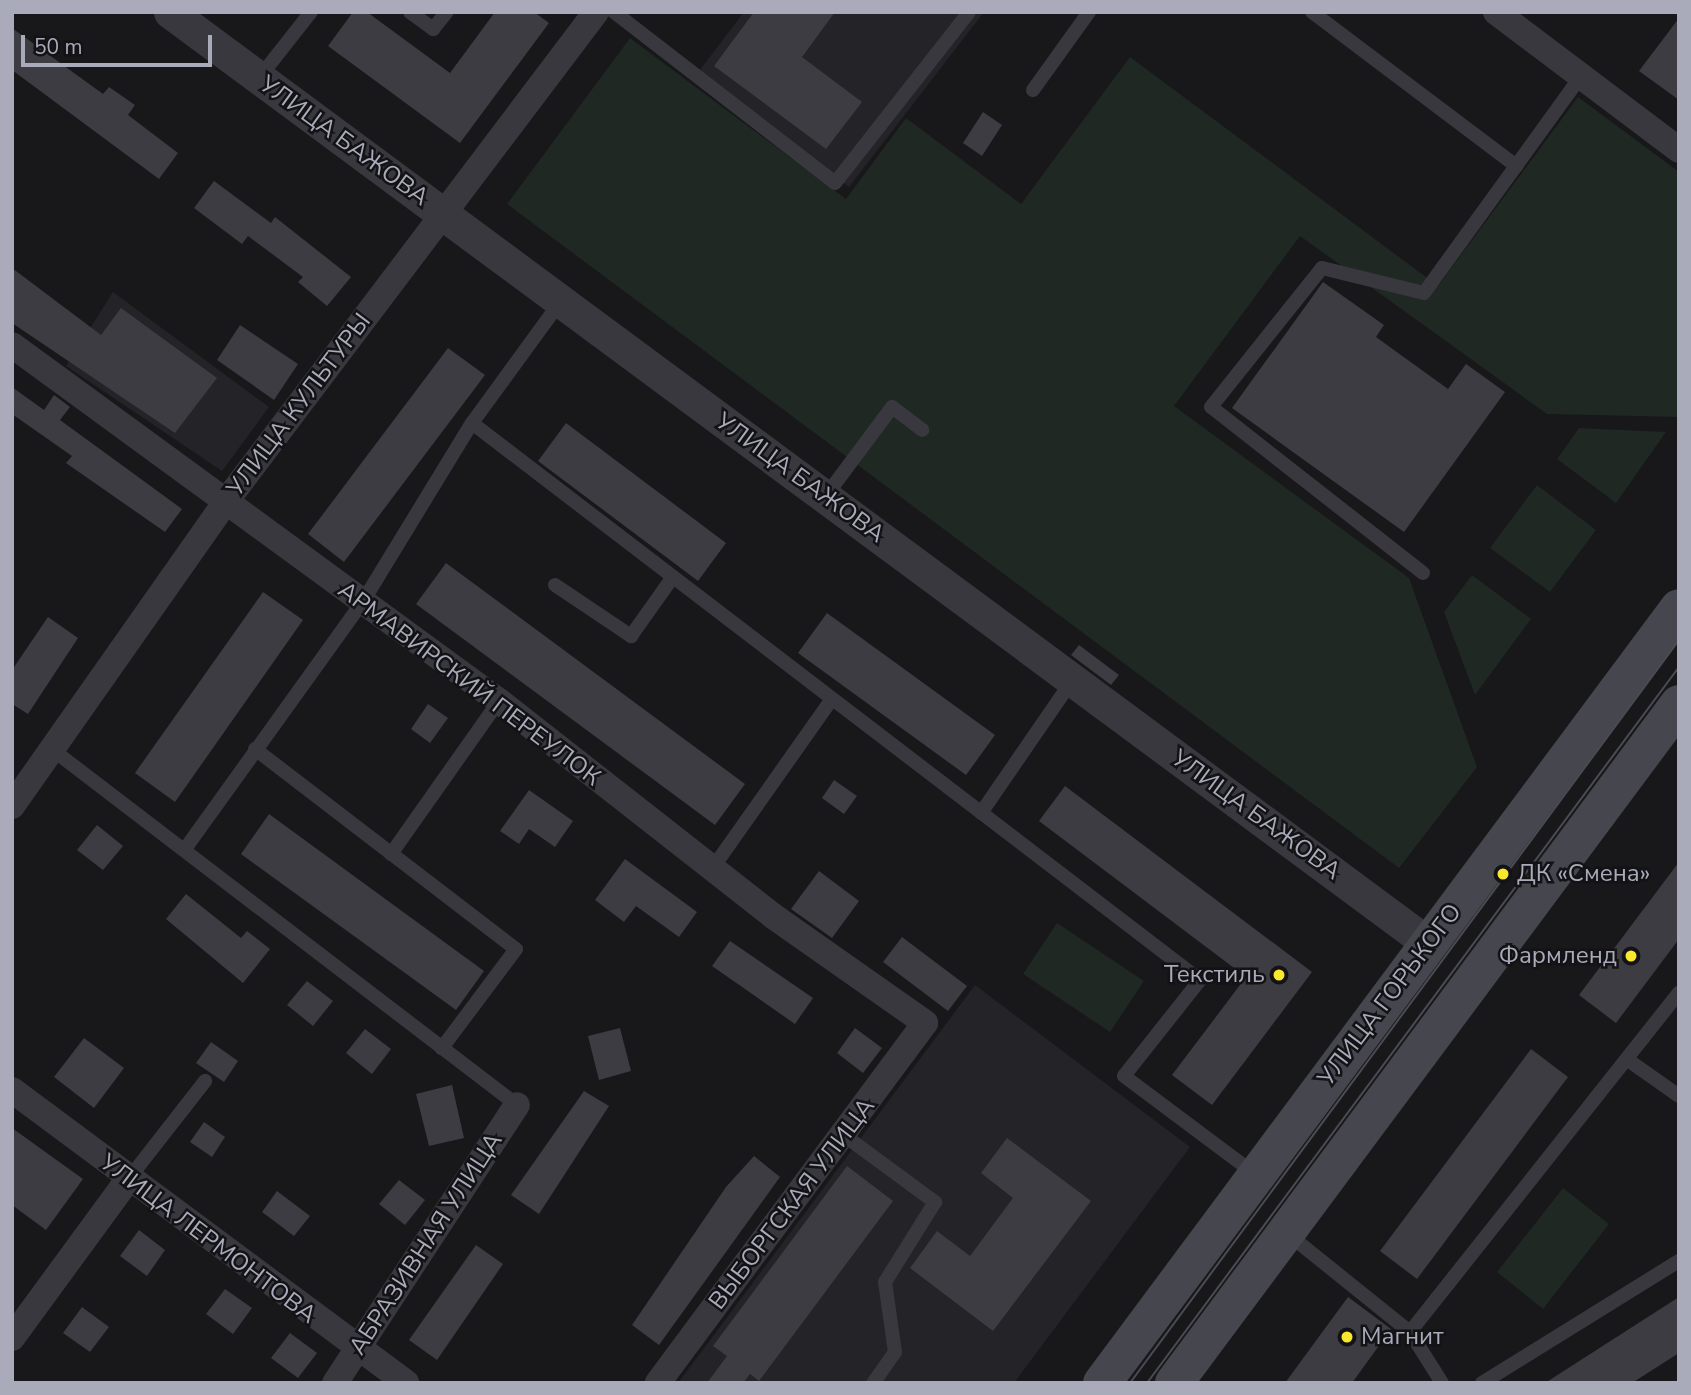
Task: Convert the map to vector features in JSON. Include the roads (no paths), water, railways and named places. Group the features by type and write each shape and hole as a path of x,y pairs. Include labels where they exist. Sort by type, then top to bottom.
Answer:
{"main road":[{"name":"УЛИЦА ГОРЬКОГО","path":"1102,1383 1679,608"},
{"path":"1174,1383 1284,1231 1679,704"},
{"path":"1429,944 1475,978"}],"street":[{"name":"УЛИЦА БАЖОВА","path":"170,12 1429,944"},
{"name":"УЛИЦА КУЛЬТУРЫ","path":"12,806 224,503 596,12"},
{"path":"1496,12 1679,150"},
{"name":"АРМАВИРСКИЙ ПЕРЕУЛОК","path":"12,345 224,503 499,701 712,869 925,1023"},
{"name":"ВЫБОРГСКАЯ УЛИЦА","path":"657,1383 845,1136 925,1023"},
{"name":"УЛИЦА ЛЕРМОНТОВА","path":"12,1090 127,1181 406,1383"},
{"name":"АБРАЗИВНАЯ УЛИЦА","path":"335,1383 359,1351 517,1105"},
{"path":"12,1338 127,1181"}],"lane":[{"path":"258,78 311,12"},
{"path":"410,12 433,29 447,12"},
{"path":"614,12 835,183 970,12"},
{"path":"1033,90 1089,12"},
{"path":"1312,12 1516,166"},
{"path":"1423,573 1212,407 1322,268 1424,293 1581,76"},
{"path":"185,849 362,603 472,423 561,301"},
{"path":"825,497 892,407 922,430"},
{"path":"472,423 1200,980 1124,1076 1256,1175"},
{"path":"555,585 631,636 673,577"},
{"path":"981,813 1073,679"},
{"path":"712,869 832,699"},
{"path":"391,854 499,701"},
{"path":"255,749 516,949 442,1048"},
{"path":"53,750 517,1105"},
{"path":"1410,1332 1679,993"},
{"path":"1628,1060 1679,1096"},
{"path":"127,1181 205,1082"},
{"path":"845,1136 935,1202 885,1282 895,1352 873,1383"},
{"path":"1284,1231 1410,1332 1442,1383"},
{"path":"1482,1383 1679,1261"}],"tram line":[{"path":"1130,1383 1679,640"},
{"path":"1147,1383 1679,667"}],"place":[{"name":"ДК «Смена»","path":"1503,874"},
{"name":"Фармленд","path":"1631,956"},
{"name":"Текстиль","path":"1279,975"},
{"name":"Магнит","path":"1347,1337"}]}
